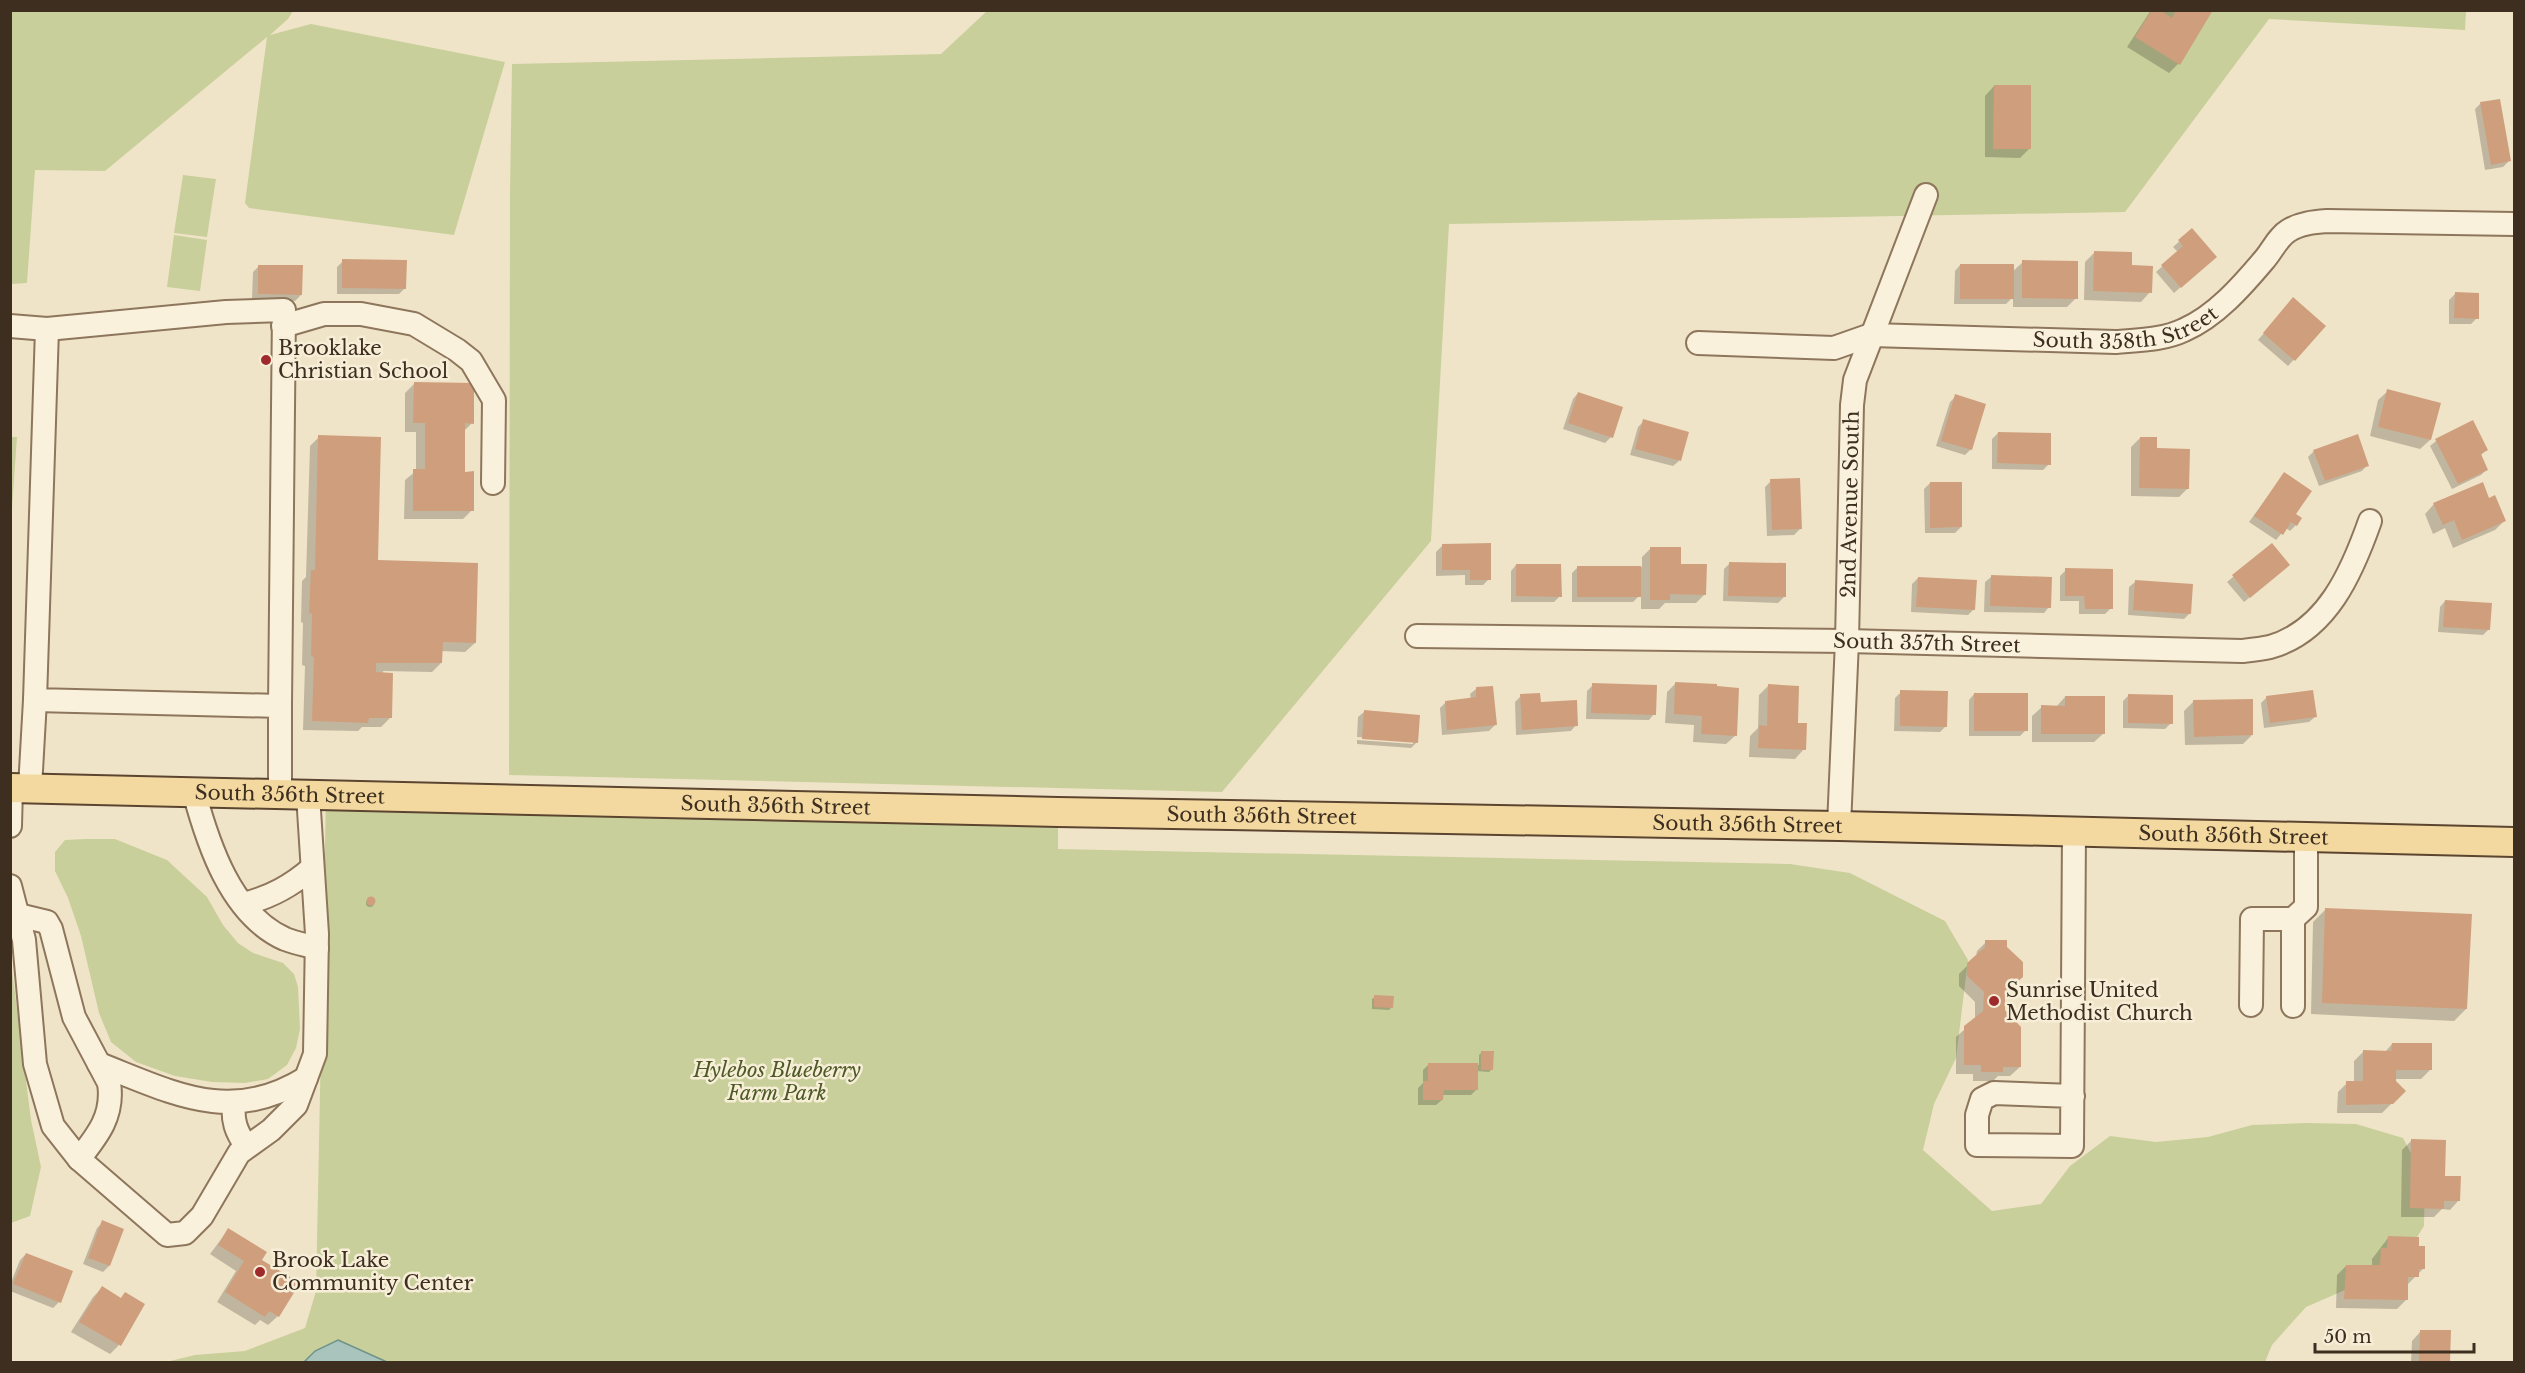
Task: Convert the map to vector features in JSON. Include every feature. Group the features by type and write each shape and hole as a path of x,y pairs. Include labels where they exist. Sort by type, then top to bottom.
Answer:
{"main road":[{"name":"South 356th Street","path":"17,788 2514,842"}],"street":[{"name":"2nd Avenue South","path":"1839,826 1847,641 1852,405 1855,380 1926,195"},
{"name":"South 358th Street","path":"1698,343 1834,348 1871,335 2116,342 2152,339 2184,330 2213,312 2255,271 2280,238 2287,231 2298,226 2328,221 2514,224"},
{"path":"10,326 47,329 226,312 284,310 280,706 294,795 312,868 317,948 315,1054 296,1105 271,1130 239,1153 202,1215 185,1233 167,1235 79,1159 53,1126 35,1064 24,940 10,886"},
{"path":"284,326 324,314 361,314 414,324 457,350 471,361 494,400 493,483"},
{"path":"10,826 35,700 47,329"},
{"name":"South 357th Street","path":"1417,636 1847,641 2242,651 2270,647 2316,621 2345,584 2370,521"},
{"path":"35,700 280,706"},
{"path":"194,792 218,865 249,913 286,940 317,948"},
{"path":"2073,1096 1994,1093 1982,1099 1977,1116 1977,1145 2072,1146 2073,1096 2074,831"},
{"path":"2251,1005 2252,919 2293,919 2306,908 2306,837"},
{"path":"244,904 278,893 298,881 312,868"},
{"path":"18,915 47,922 51,929 74,1017 109,1083 111,1095 109,1110 101,1131 79,1159"},
{"path":"2293,919 2293,1006"},
{"path":"99,1064 180,1095 200,1100 234,1102 267,1096 287,1090 306,1078"},
{"path":"234,1102 232,1116 235,1130 246,1146"}],"green space":[{"path":"11,10 293,11 288,19 270,35 311,24 505,62 454,235 249,208 245,203 267,37 105,171 35,170 27,283 11,284"},
{"path":"988,10 2466,11 2465,30 2269,19 2125,212 1449,224 1431,541 1222,792 509,775 512,64 941,54"},
{"path":"183,175 216,179 207,237 174,233"},
{"path":"174,235 207,240 200,291 167,287"},
{"path":"10,437 17,437 11,522"},
{"name":"Hylebos Blueberry Farm Park","path":"326,796 1058,812 1058,849 1790,864 1850,873 1945,921 1968,960 1956,1058 1934,1104 1923,1150 1992,1211 2041,1204 2070,1166 2110,1136 2156,1142 2208,1137 2252,1125 2356,1124 2403,1138 2425,1180 2424,1226 2398,1267 2306,1307 2272,1345 2265,1362 387,1362 338,1340 315,1351 304,1362 166,1362 195,1355 245,1351 305,1328 316,1291"},
{"path":"115,839 167,860 207,897 223,925 238,943 253,953 283,963 294,974 298,987 300,1029 296,1048 287,1065 268,1079 245,1083 212,1082 175,1076 136,1062 111,1042 99,1013 81,936 68,898 55,871 55,852 65,840"},
{"path":"10,954 31,1120 41,1167 30,1216 11,1223"}],"water":[{"path":"338,1340 387,1362 304,1362 315,1351"}],"building":[{"path":"2152,10 2160,10 2172,18 2176,10 2213,10 2180,65 2135,37"},
{"path":"1994,85 2031,85 2031,149 1993,149"},
{"path":"2500,99 2511,161 2491,165 2480,102"},
{"path":"2192,228 2217,257 2181,288 2161,265 2183,246 2178,240"},
{"path":"2094,251 2132,252 2132,265 2153,266 2152,293 2093,291"},
{"path":"342,259 407,260 406,289 342,288"},
{"path":"2022,260 2078,261 2078,299 2022,298"},
{"path":"1960,264 2014,264 2014,299 1960,299"},
{"path":"258,265 303,265 302,295 258,294"},
{"path":"2455,292 2479,293 2479,319 2454,318"},
{"path":"2293,297 2326,326 2295,361 2263,333"},
{"path":"414,382 474,383 474,424 465,423 465,472 474,471 474,511 413,511 413,469 425,469 425,423 413,423"},
{"path":"2387,389 2441,403 2431,440 2378,427"},
{"path":"1578,392 1623,407 1613,438 1568,423"},
{"path":"1955,394 1986,404 1972,450 1941,441"},
{"path":"1643,419 1689,432 1681,461 1635,449"},
{"path":"2473,420 2488,450 2481,454 2488,470 2458,484 2435,439"},
{"path":"1998,432 2051,433 2051,465 1997,463"},
{"path":"2358,434 2369,466 2325,481 2313,450"},
{"path":"318,435 381,437 378,560 478,563 476,643 443,642 442,663 376,663 376,672 393,673 392,718 369,718 368,723 312,721 314,657 311,656 312,614 309,613 311,570 315,570"},
{"path":"2140,437 2157,437 2157,448 2190,449 2189,489 2139,488"},
{"path":"2284,472 2312,491 2296,514 2302,518 2297,526 2291,522 2283,535 2254,516"},
{"path":"1800,478 1802,529 1772,530 1770,479"},
{"path":"1930,482 1962,482 1962,527 1930,528"},
{"path":"2483,482 2489,498 2495,495 2506,521 2462,540 2454,520 2443,525 2433,503"},
{"path":"1491,543 1491,580 1470,580 1470,570 1442,570 1442,544"},
{"path":"2272,543 2290,565 2250,598 2232,575"},
{"path":"1650,547 1681,547 1681,564 1707,564 1706,595 1670,594 1670,600 1650,600"},
{"path":"1729,562 1786,563 1786,597 1728,596"},
{"path":"1516,564 1561,564 1562,597 1516,596"},
{"path":"1577,566 1641,566 1641,597 1577,597"},
{"path":"2065,568 2113,569 2113,609 2085,609 2084,596 2065,596"},
{"path":"1991,575 2052,577 2051,608 1990,606"},
{"path":"1918,577 1977,580 1975,610 1916,607"},
{"path":"2135,580 2193,584 2191,614 2133,610"},
{"path":"2445,600 2492,603 2490,630 2443,627"},
{"path":"1675,682 1717,684 1717,686 1739,688 1737,736 1701,734 1702,716 1674,714"},
{"path":"1592,683 1657,685 1656,715 1591,713"},
{"path":"1768,684 1799,686 1798,723 1807,723 1806,750 1758,748 1759,725 1767,726"},
{"path":"1493,686 1497,725 1447,730 1445,701 1476,697 1476,687"},
{"path":"1900,690 1948,691 1947,727 1900,726"},
{"path":"2313,690 2317,717 2270,723 2266,696"},
{"path":"1540,693 1541,702 1577,700 1578,726 1522,730 1520,694"},
{"path":"1974,693 2028,693 2028,731 1974,731"},
{"path":"2128,694 2173,695 2173,724 2128,723"},
{"path":"2065,696 2105,696 2105,734 2041,734 2041,705 2065,706"},
{"path":"2253,699 2253,735 2194,737 2193,700"},
{"path":"1364,710 1420,715 1418,743 1362,739"},
{"path":"371,897 375,901 371,905 367,901"},
{"path":"2325,908 2472,914 2467,1009 2322,1003"},
{"name":"Sunrise United Methodist Church","path":"1985,940 2007,940 2007,947 2023,962 2023,977 2005,992 2005,1010 2021,1027 2021,1067 2003,1067 2003,1072 1981,1072 1981,1065 1964,1065 1964,1026 1983,1011 1984,992 1967,976 1967,963 1985,947"},
{"path":"1374,995 1394,996 1393,1008 1374,1007"},
{"path":"2392,1043 2432,1043 2432,1070 2396,1070 2396,1081 2406,1091 2393,1104 2346,1105 2346,1081 2363,1081 2363,1050 2391,1051"},
{"path":"1481,1051 1494,1051 1493,1070 1481,1070"},
{"path":"1428,1063 1478,1063 1478,1090 1444,1090 1443,1100 1423,1100 1423,1081 1428,1081"},
{"path":"2411,1139 2446,1140 2445,1176 2461,1176 2460,1201 2444,1201 2444,1209 2410,1208"},
{"path":"102,1220 124,1229 110,1266 88,1258"},
{"name":"Brook Lake Community Center","path":"228,1228 267,1252 262,1260 300,1283 279,1317 269,1311 265,1317 225,1292 244,1261 218,1245"},
{"path":"2388,1236 2419,1237 2419,1246 2425,1246 2425,1269 2419,1269 2419,1277 2408,1277 2408,1300 2344,1299 2346,1265 2380,1265 2381,1248 2387,1248"},
{"path":"26,1253 73,1271 61,1303 13,1284"},
{"path":"102,1286 121,1298 125,1292 145,1304 121,1346 79,1322"},
{"path":"2420,1330 2451,1330 2450,1362 2419,1362"}],"place":[{"name":"Brooklake Christian School","path":"266,360"},
{"name":"Sunrise United Methodist Church","path":"1994,1001"},
{"name":"Brook Lake Community Center","path":"260,1272"}]}
